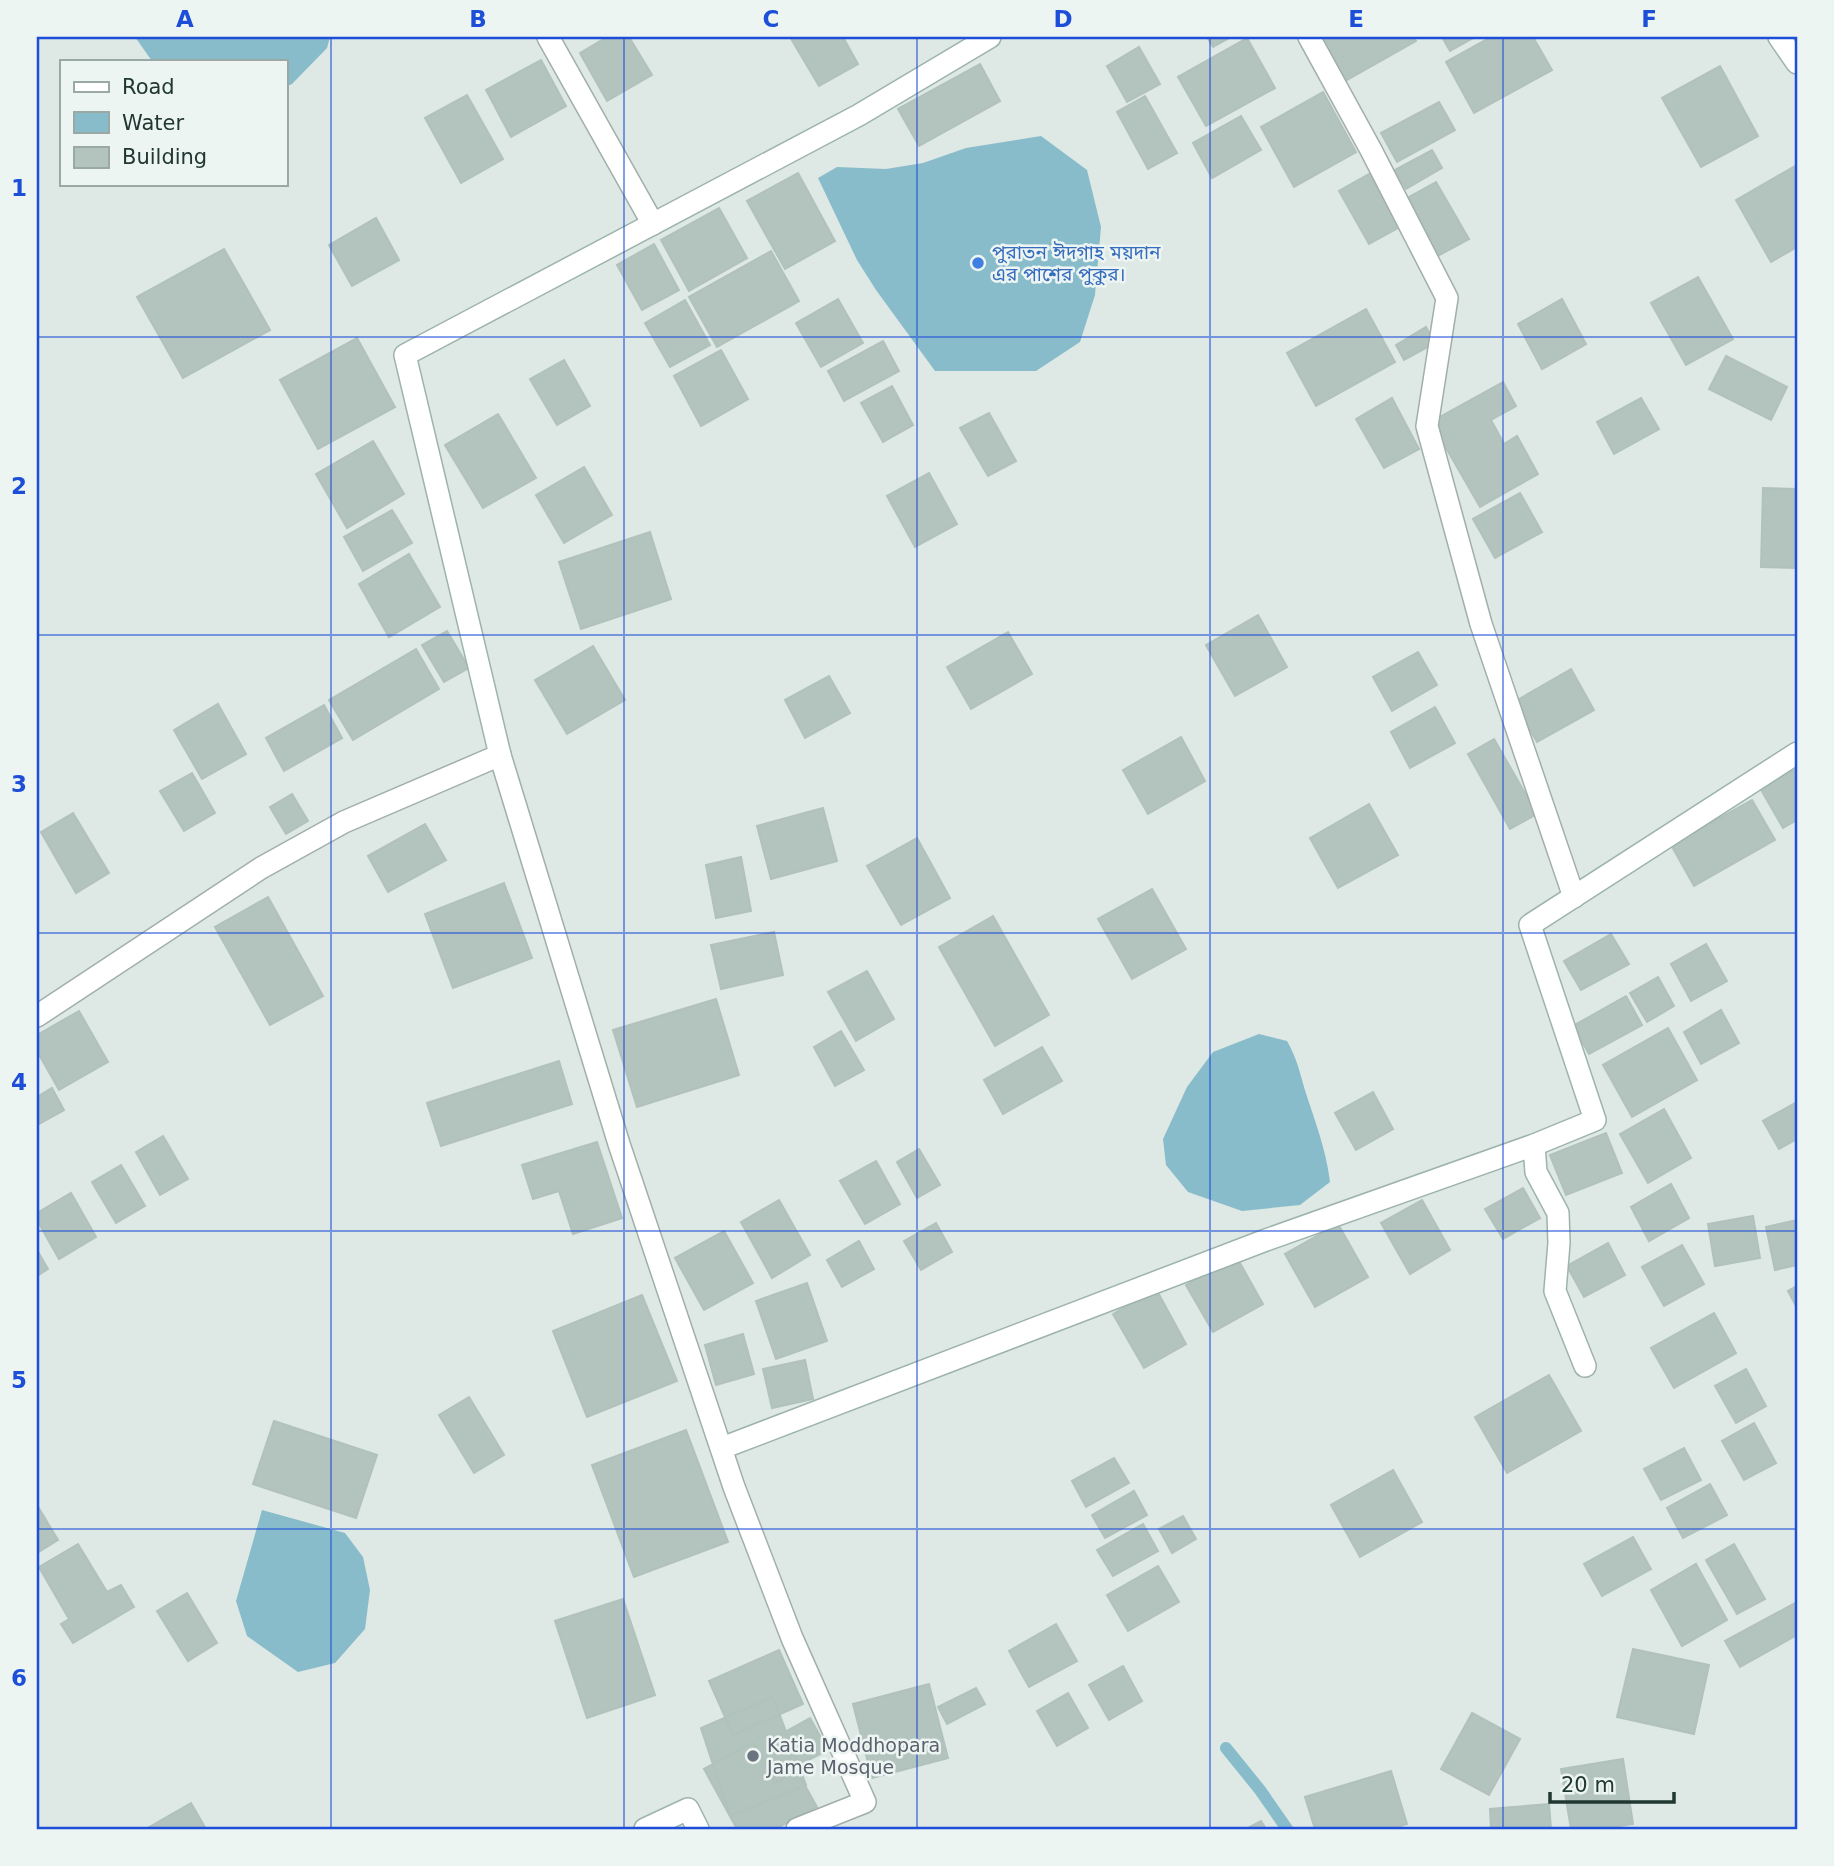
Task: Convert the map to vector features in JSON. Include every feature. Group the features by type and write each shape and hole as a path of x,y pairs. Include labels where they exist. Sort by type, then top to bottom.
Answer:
{"street":[{"path":"548,37 653,223"},
{"path":"797,1829 865,1802 792,1638 734,1486 619,1144 500,755 405,355 859,115 990,37"},
{"path":"1309,37 1447,298 1427,426 1481,624 1574,897"},
{"path":"1780,37 1797,62"},
{"path":"722,1448 1266,1240 1595,1120 1530,925 1797,753"},
{"path":"37,1016 261,868 344,822 500,755"},
{"path":"1534,1144 1536,1172 1559,1213 1555,1291 1585,1366"},
{"path":"645,1829 688,1810 698,1829"}],"water":[{"path":"135,37 330,37 327,48 287,86 287,60 151,60"},
{"path":"1041,136 1087,170 1101,227 1095,295 1080,342 1036,371 935,371 857,260 818,178 837,167 886,169 923,163 966,148"},
{"path":"1259,1034 1287,1041 1290,1047 1326,1157 1330,1182 1300,1205 1242,1211 1188,1192 1166,1165 1163,1139 1187,1087 1213,1052"},
{"path":"262,1510 345,1533 363,1557 370,1590 365,1629 335,1663 298,1672 247,1636 236,1601"}],"building":[{"path":"607,37 629,37 652,75 607,101 580,53"},
{"path":"790,37 843,37 858,64 819,86"},
{"path":"1207,37 1231,37 1213,47"},
{"path":"1314,37 1413,37 1416,41 1340,84"},
{"path":"1442,37 1475,37 1450,51"},
{"path":"1491,37 1533,37 1552,70 1474,113 1446,62"},
{"path":"1247,38 1275,88 1206,126 1178,77"},
{"path":"1139,47 1160,84 1127,102 1107,66"},
{"path":"541,60 566,106 511,137 486,90"},
{"path":"980,64 1000,101 919,146 898,109"},
{"path":"1720,66 1758,136 1701,167 1662,98"},
{"path":"1323,92 1356,152 1294,187 1261,127"},
{"path":"467,95 503,159 461,183 425,118"},
{"path":"1145,96 1177,153 1148,169 1117,112"},
{"path":"1439,102 1455,130 1397,162 1381,133"},
{"path":"1241,116 1261,150 1212,178 1193,143"},
{"path":"1432,150 1442,168 1406,189 1395,170"},
{"path":"1797,165 1797,247 1771,262 1736,200"},
{"path":"1376,170 1405,224 1369,244 1339,191"},
{"path":"798,173 835,241 785,269 747,201"},
{"path":"1436,182 1469,239 1434,258 1402,201"},
{"path":"719,208 747,258 689,291 661,240"},
{"path":"376,218 399,260 352,286 329,245"},
{"path":"654,244 679,290 642,310 617,265"},
{"path":"224,249 270,330 183,378 137,297"},
{"path":"771,251 799,301 717,347 689,297"},
{"path":"1698,277 1733,339 1686,365 1651,303"},
{"path":"838,299 863,343 821,367 796,323"},
{"path":"1562,299 1586,344 1542,369 1518,324"},
{"path":"685,300 710,345 670,367 645,323"},
{"path":"1366,309 1395,362 1316,406 1287,353"},
{"path":"1426,327 1435,343 1404,360 1396,345"},
{"path":"357,338 395,407 318,449 280,380"},
{"path":"883,341 899,371 844,401 828,371"},
{"path":"721,350 748,399 701,426 674,376"},
{"path":"1726,356 1787,387 1771,420 1709,389"},
{"path":"564,360 590,406 557,425 530,379"},
{"path":"1503,382 1516,406 1491,420 1504,444 1517,436 1538,474 1480,507 1431,422"},
{"path":"892,386 913,425 883,442 861,403"},
{"path":"1392,398 1419,449 1384,468 1356,419"},
{"path":"1641,398 1659,429 1614,454 1597,422"},
{"path":"989,413 1016,461 988,476 960,428"},
{"path":"498,414 536,478 483,508 445,445"},
{"path":"373,441 404,494 347,528 316,474"},
{"path":"584,467 612,515 564,543 536,495"},
{"path":"929,473 957,524 915,547 887,496"},
{"path":"1763,488 1797,489 1797,568 1761,567"},
{"path":"1520,493 1542,532 1495,558 1473,519"},
{"path":"392,510 412,543 363,571 344,537"},
{"path":"650,532 671,599 581,629 559,562"},
{"path":"409,554 440,607 389,637 359,584"},
{"path":"1258,615 1287,667 1235,696 1206,645"},
{"path":"447,631 469,668 444,682 422,645"},
{"path":"1008,632 1032,674 971,709 947,667"},
{"path":"593,646 625,700 567,734 535,680"},
{"path":"416,649 439,689 353,740 329,700"},
{"path":"1418,652 1437,685 1392,711 1373,677"},
{"path":"1571,669 1594,710 1537,742 1514,702"},
{"path":"829,676 850,713 805,738 785,700"},
{"path":"218,704 246,754 202,779 174,730"},
{"path":"324,705 342,738 284,771 266,738"},
{"path":"1435,707 1455,743 1410,768 1391,732"},
{"path":"1181,737 1205,781 1148,814 1123,770"},
{"path":"1494,739 1537,814 1510,829 1468,754"},
{"path":"1794,770 1797,776 1797,820 1783,828 1760,788"},
{"path":"192,773 215,813 184,831 160,791"},
{"path":"292,794 308,821 286,834 270,807"},
{"path":"1752,800 1775,840 1694,886 1671,845"},
{"path":"1369,804 1398,855 1338,888 1310,838"},
{"path":"823,808 837,861 771,879 757,826"},
{"path":"73,813 109,873 76,893 41,832"},
{"path":"425,824 446,860 388,892 368,856"},
{"path":"917,838 950,898 901,925 867,866"},
{"path":"741,857 751,911 716,918 706,865"},
{"path":"504,883 532,958 453,988 425,914"},
{"path":"1152,889 1186,949 1132,979 1098,919"},
{"path":"268,897 323,996 270,1025 215,927"},
{"path":"993,916 1049,1015 995,1046 939,947"},
{"path":"774,932 783,975 721,989 711,945"},
{"path":"1611,934 1629,964 1581,990 1564,961"},
{"path":"1706,944 1727,981 1691,1001 1671,964"},
{"path":"867,971 894,1019 856,1041 828,992"},
{"path":"1658,977 1674,1006 1647,1022 1630,993"},
{"path":"1626,996 1642,1025 1589,1054 1573,1026"},
{"path":"716,999 739,1075 637,1107 613,1030"},
{"path":"1721,1010 1739,1043 1701,1064 1684,1032"},
{"path":"79,1011 108,1062 59,1090 37,1051 37,1035"},
{"path":"1668,1028 1697,1080 1632,1117 1603,1065"},
{"path":"841,1031 864,1070 835,1086 814,1047"},
{"path":"1042,1047 1062,1081 1003,1114 984,1080"},
{"path":"559,1061 572,1104 441,1146 427,1103"},
{"path":"52,1088 64,1110 37,1125 37,1097"},
{"path":"1373,1092 1393,1129 1356,1150 1335,1113"},
{"path":"1797,1102 1797,1139 1779,1149 1763,1121"},
{"path":"1664,1109 1691,1158 1648,1183 1620,1134"},
{"path":"1606,1133 1622,1173 1566,1195 1550,1155"},
{"path":"163,1136 188,1179 160,1195 136,1152"},
{"path":"597,1142 622,1218 573,1234 559,1191 533,1199 522,1165"},
{"path":"919,1149 940,1185 917,1198 897,1162"},
{"path":"876,1161 900,1204 865,1224 840,1181"},
{"path":"121,1165 145,1206 116,1223 92,1182"},
{"path":"1671,1184 1689,1218 1649,1241 1631,1207"},
{"path":"1523,1188 1540,1218 1503,1239 1485,1209"},
{"path":"71,1193 96,1237 59,1259 37,1220 37,1213"},
{"path":"779,1200 810,1255 772,1278 741,1222"},
{"path":"1422,1200 1450,1250 1410,1274 1381,1223"},
{"path":"1753,1216 1760,1258 1715,1266 1708,1224"},
{"path":"1797,1220 1797,1265 1775,1270 1766,1227"},
{"path":"936,1223 952,1252 921,1270 904,1241"},
{"path":"1338,1224 1368,1277 1315,1307 1285,1254"},
{"path":"724,1231 753,1283 704,1310 675,1258"},
{"path":"859,1241 874,1269 842,1287 827,1260"},
{"path":"1608,1243 1625,1275 1584,1297 1567,1266"},
{"path":"1682,1245 1704,1284 1664,1306 1642,1267"},
{"path":"37,1250 48,1269 37,1276"},
{"path":"1236,1256 1263,1304 1213,1332 1186,1285"},
{"path":"807,1283 827,1341 776,1359 756,1301"},
{"path":"1797,1286 1797,1308 1788,1291"},
{"path":"1156,1289 1186,1344 1144,1368 1113,1314"},
{"path":"642,1295 677,1381 587,1417 553,1331"},
{"path":"1714,1313 1736,1353 1674,1388 1651,1348"},
{"path":"743,1334 754,1374 716,1385 705,1345"},
{"path":"805,1360 813,1399 772,1408 763,1369"},
{"path":"1746,1369 1766,1406 1736,1423 1715,1386"},
{"path":"1549,1375 1581,1431 1507,1473 1475,1417"},
{"path":"469,1397 504,1455 474,1473 439,1415"},
{"path":"274,1421 377,1455 356,1518 253,1484"},
{"path":"1754,1423 1776,1463 1744,1480 1722,1441"},
{"path":"686,1430 728,1542 634,1577 592,1465"},
{"path":"1684,1448 1701,1480 1661,1500 1644,1469"},
{"path":"1114,1458 1129,1483 1086,1507 1072,1481"},
{"path":"1393,1470 1422,1522 1360,1557 1331,1505"},
{"path":"1710,1484 1727,1515 1683,1538 1667,1508"},
{"path":"1134,1491 1147,1515 1105,1538 1092,1515"},
{"path":"37,1505 58,1540 37,1553"},
{"path":"1183,1516 1196,1539 1172,1553 1159,1529"},
{"path":"1143,1524 1158,1551 1113,1576 1097,1550"},
{"path":"1633,1537 1651,1569 1602,1596 1584,1564"},
{"path":"78,1544 107,1592 121,1585 134,1607 73,1643 61,1624 69,1619 39,1567"},
{"path":"1734,1544 1765,1599 1737,1614 1706,1560"},
{"path":"1696,1564 1727,1620 1682,1646 1651,1590"},
{"path":"1158,1566 1179,1602 1128,1631 1107,1595"},
{"path":"187,1593 217,1643 188,1661 157,1611"},
{"path":"623,1599 655,1695 587,1718 555,1621"},
{"path":"1797,1602 1797,1635 1740,1667 1725,1641"},
{"path":"1056,1624 1077,1661 1029,1687 1009,1651"},
{"path":"1633,1649 1709,1665 1694,1734 1617,1717"},
{"path":"779,1650 803,1704 733,1735 709,1681"},
{"path":"1123,1666 1142,1701 1109,1720 1089,1685"},
{"path":"929,1684 948,1758 872,1778 853,1704"},
{"path":"976,1688 985,1704 947,1724 938,1707"},
{"path":"1068,1693 1088,1728 1057,1746 1037,1711"},
{"name":"Katia Moddhopara Jame Mosque","path":"773,1697 806,1785 730,1816 701,1728"},
{"path":"1472,1713 1520,1739 1489,1795 1441,1769"},
{"path":"810,1718 828,1750 795,1767 778,1736"},
{"path":"753,1742 775,1783 797,1771 817,1807 775,1829 737,1829 704,1769"},
{"path":"1623,1759 1633,1824 1600,1829 1571,1829 1561,1769"},
{"path":"1391,1771 1407,1824 1390,1829 1315,1829 1305,1797"},
{"path":"191,1803 206,1829 146,1829"},
{"path":"1549,1804 1551,1829 1491,1829 1490,1809"},
{"path":"1261,1821 1266,1829 1246,1829"}],"waterway":[{"path":"1226,1748 1287,1829"}],"place":[{"name":"পুরাতন ঈদগাহ ময়দান এর পাশের পুকুর।","path":"978,263"},
{"name":"Katia Moddhopara Jame Mosque","path":"753,1756"}]}
